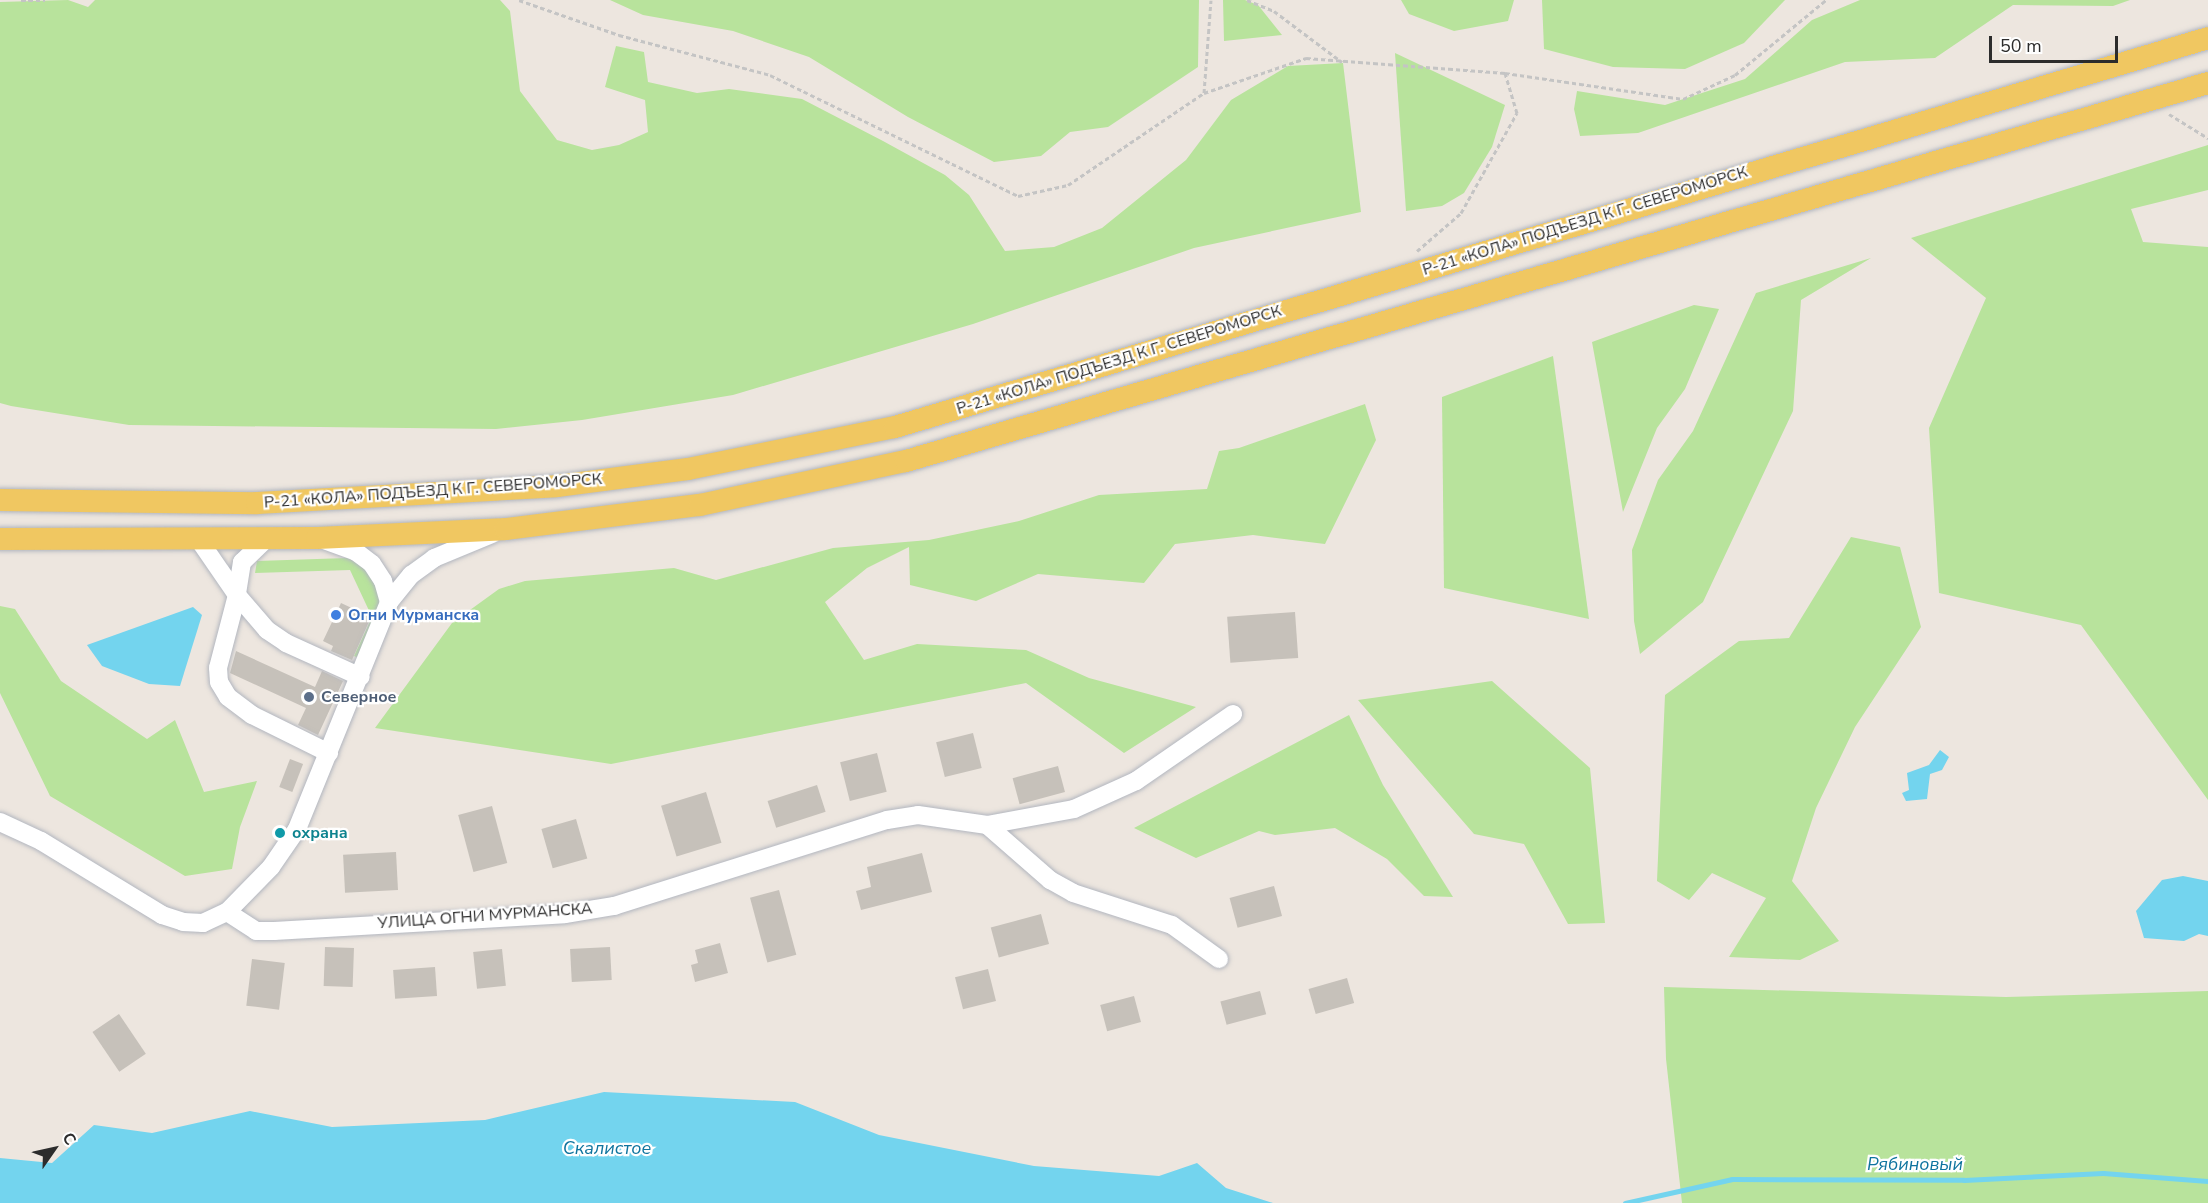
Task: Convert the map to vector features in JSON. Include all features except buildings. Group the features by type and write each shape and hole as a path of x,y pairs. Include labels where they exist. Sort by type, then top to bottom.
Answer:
{"main road":[{"name":"Р-21 «КОЛА» ПОДЪЕЗД К Г. СЕВЕРОМОРСК","path":"0,500 257,502 557,486 688,470 895,427 2208,38"},
{"path":"0,539 265,540 506,529 700,505 906,461 2208,83"}],"street":[{"path":"0,822 41,841 162,915 183,922 203,922 228,912 271,867 297,829 361,677 389,602 411,575 434,558 506,529"},
{"path":"317,538 355,551 372,564 383,581 389,602"},
{"path":"199,540 237,595 267,630 286,643 361,677"},
{"path":"265,540 242,562 237,595 218,668 219,682 240,708 329,753"},
{"path":"987,825 1074,809 1104,798 1136,781 1233,714"},
{"name":"УЛИЦА ОГНИ МУРМАНСКА","path":"228,912 256,931 565,914 662,894 886,820 918,815 987,825"},
{"path":"987,825 1050,880 1073,893 1172,925 1219,959"}],"path":[{"path":"21,0 45,0"},
{"path":"519,0 619,35 770,75 1018,196 1068,185 1204,93 1306,58 1343,63 1505,73 1683,99 1735,75 1826,0"},
{"path":"1204,93 1211,0"},
{"path":"1247,0 1274,11 1343,63"},
{"path":"1416,252 1461,213 1517,113 1505,73"},
{"path":"2146,101 2208,138"}],"green space":[{"path":"68,0 88,7 95,0 500,0 510,11 520,91 557,140 592,150 619,145 648,132 645,100 605,87 616,46 644,52 648,82 697,93 729,89 802,99 945,175 969,195 1005,251 1054,247 1102,228 1186,160 1231,100 1288,66 1343,63 1361,212 1194,248 973,324 733,395 582,420 496,429 129,425 11,406 0,403 0,2"},
{"path":"610,0 1199,0 1198,67 1108,127 1070,132 1041,156 994,162 908,117 809,57 733,31 643,15"},
{"path":"1223,0 1245,0 1258,5 1282,35 1224,41"},
{"path":"1401,0 1514,0 1508,21 1454,31 1409,14"},
{"path":"1542,0 1785,0 1744,43 1685,69 1613,67 1544,49"},
{"path":"1860,0 2130,0 2113,6 2013,5 1935,58 1845,62 1638,133 1580,136 1574,109 1577,91 1665,105 1745,79 1812,20"},
{"path":"1395,53 1505,105 1492,147 1464,193 1442,206 1406,211"},
{"path":"2208,145 2208,190 2131,209 2143,242 2208,247 2208,800 2081,625 1939,593 1929,428 1986,298 1911,238"},
{"path":"1871,258 1801,300 1793,411 1703,602 1640,654 1634,621 1632,550 1658,480 1693,431 1756,293"},
{"path":"1694,305 1719,309 1685,389 1657,428 1623,512 1592,342"},
{"path":"1553,356 1589,619 1444,588 1442,397"},
{"path":"1365,404 1376,440 1325,544 1253,535 1175,544 1144,583 1038,574 976,601 910,585 909,547 867,568 825,602 864,660 917,644 1026,650 1089,678 1196,707 1124,753 1026,683 611,764 375,728 452,623 499,589 525,581 674,568 716,580 833,548 929,540 1019,521 1099,495 1207,489 1219,451 1239,448"},
{"path":"1851,537 1900,547 1921,627 1855,727 1816,808 1792,881 1839,941 1800,960 1729,957 1766,898 1712,873 1689,900 1657,881 1665,695 1739,641 1789,638"},
{"path":"347,558 362,565 378,581 382,597 361,659 354,656 372,617 350,570 255,573 257,561"},
{"path":"0,606 15,609 61,681 147,739 175,720 204,792 257,781 240,827 232,869 185,876 50,796 0,693"},
{"path":"1492,681 1590,768 1605,923 1568,924 1524,844 1474,834 1358,700"},
{"path":"1349,715 1383,785 1453,897 1424,896 1387,859 1335,828 1275,835 1259,831 1196,858 1134,828"},
{"path":"1664,987 2006,997 2208,991 2208,1203 1682,1203 1666,1059"}],"water":[{"path":"193,607 202,615 180,686 149,684 102,666 87,645"},
{"path":"1940,750 1949,757 1942,770 1930,774 1927,799 1906,801 1902,793 1909,790 1907,773 1929,765"},
{"path":"2183,876 2208,881 2208,936 2199,934 2184,941 2144,938 2136,911 2162,880"},
{"name":"Скалистое","path":"604,1092 795,1102 879,1135 1034,1166 1159,1176 1197,1163 1226,1188 1273,1203 0,1203 0,1158 52,1163 94,1125 152,1133 250,1111 332,1127 485,1120"}],"waterway":[{"name":"Рябиновый","path":"1625,1203 1732,1179 1964,1180 2103,1173 2208,1181"}],"place":[{"name":"Огни Мурманска","path":"336,615"},
{"name":"Северное","path":"309,697"},
{"name":"охрана","path":"280,833"}]}
